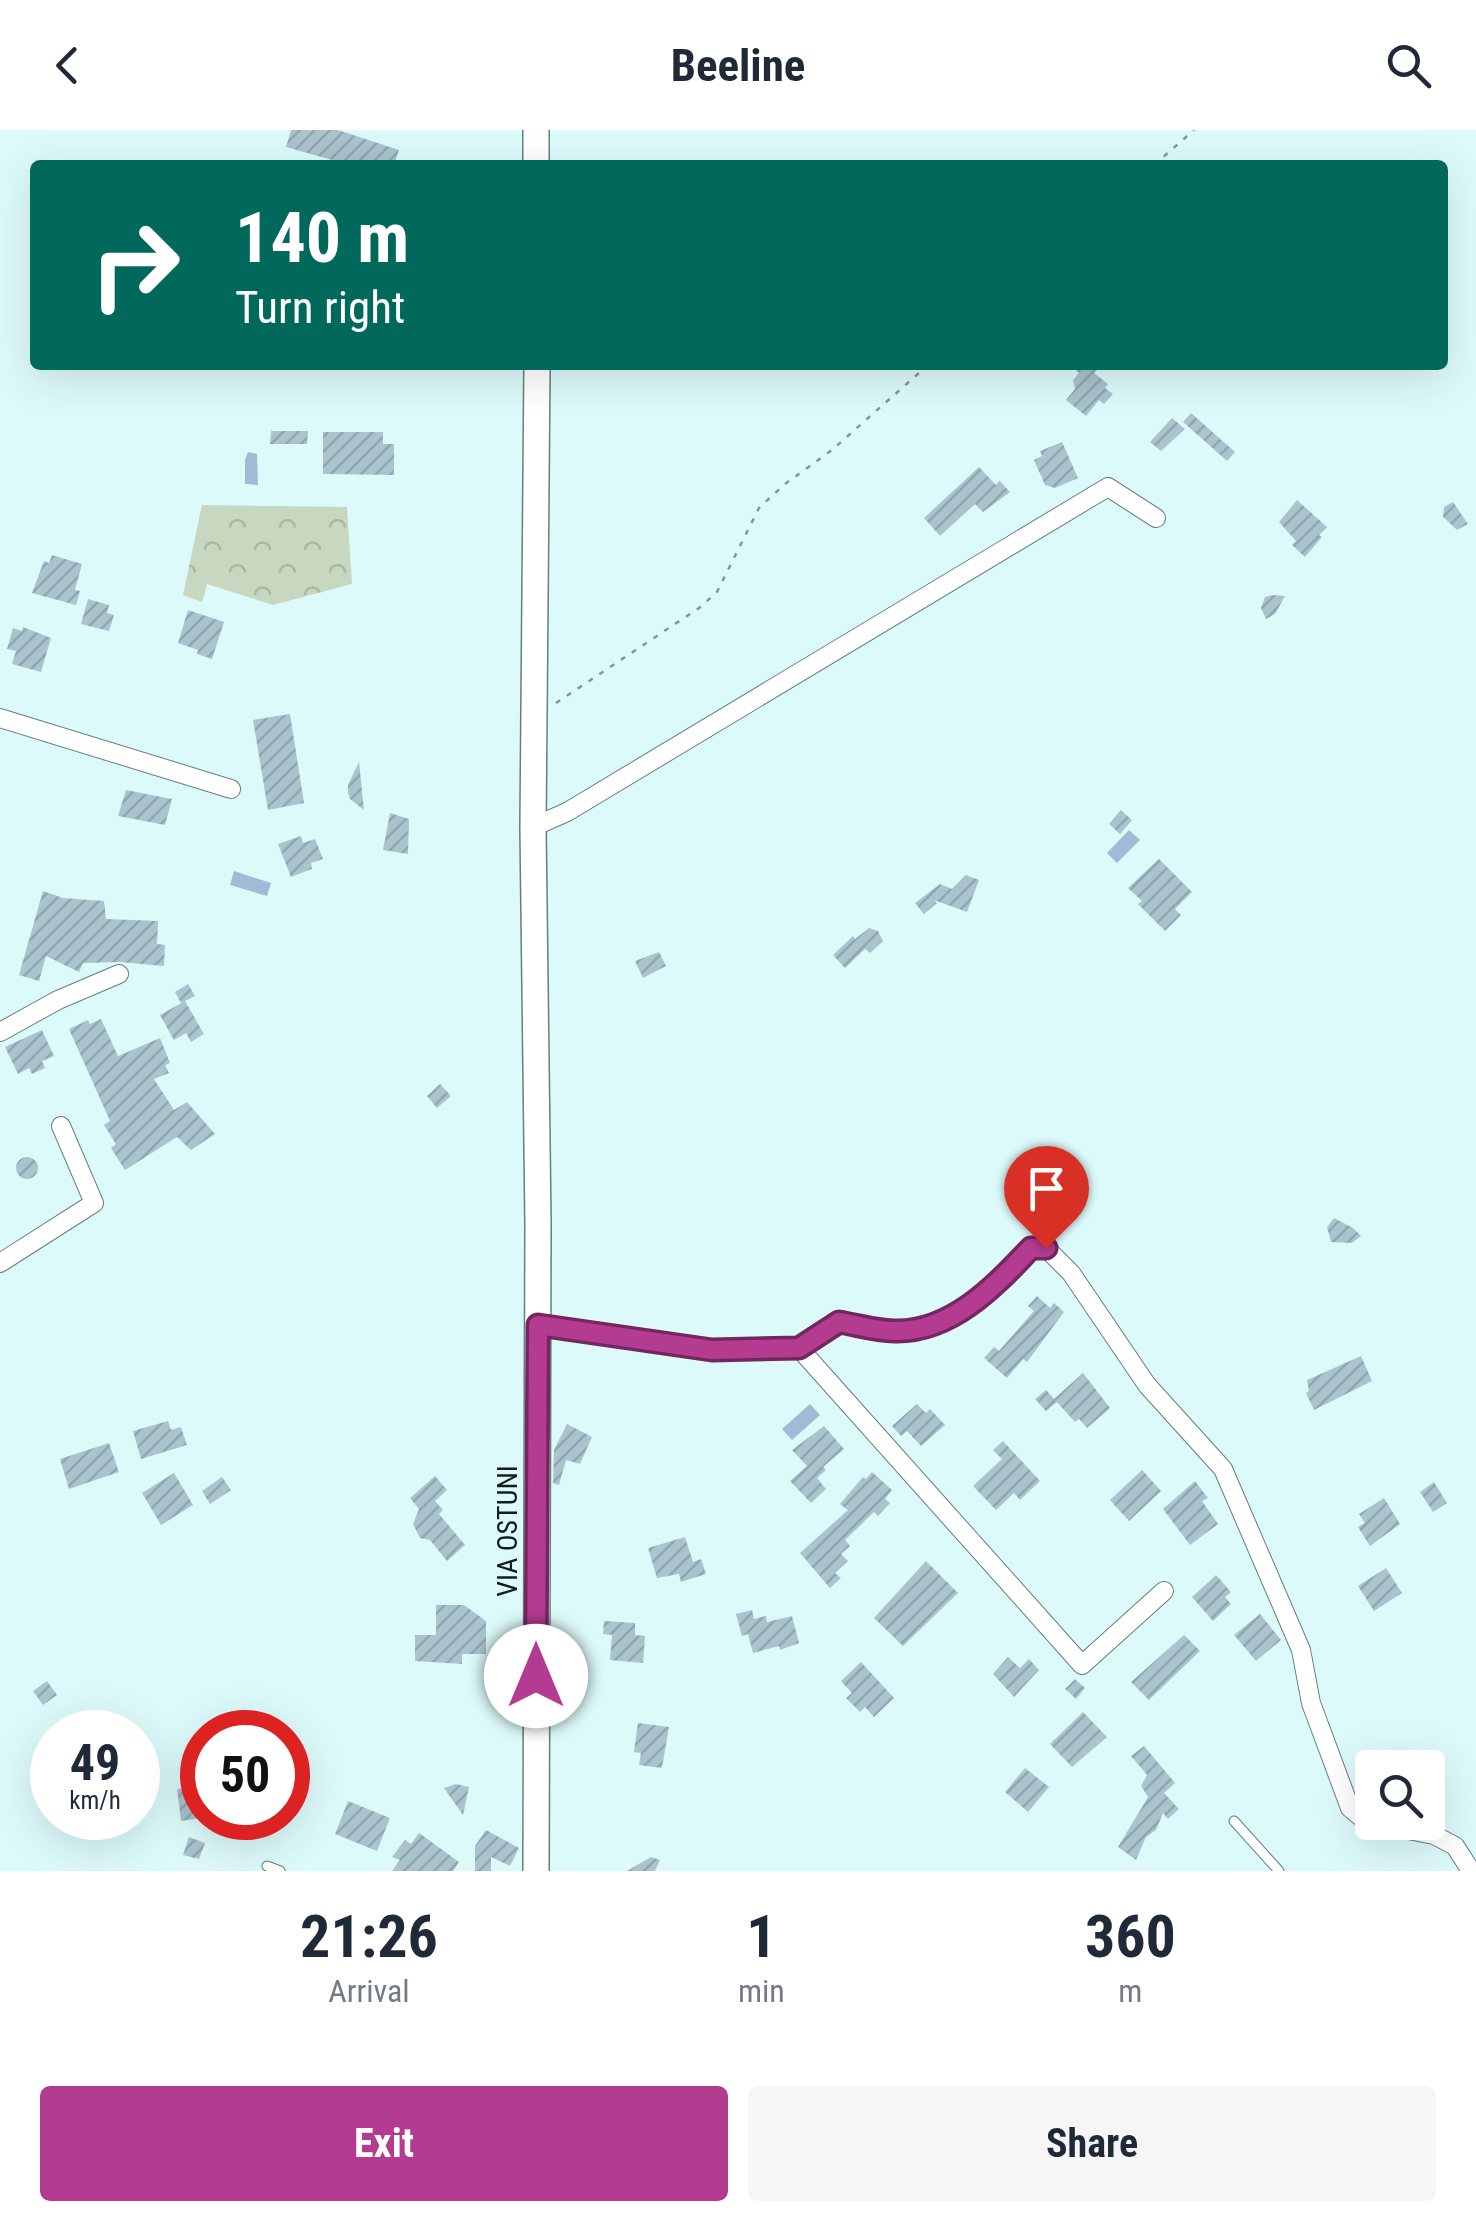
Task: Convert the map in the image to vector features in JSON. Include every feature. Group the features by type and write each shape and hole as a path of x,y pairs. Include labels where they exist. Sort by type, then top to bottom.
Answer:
{"main road":[{"path":"536,130 536,160"},
{"name":"VIA OSTUNI","path":"536,1871 537,370"}],"street":[{"path":"534,827 568,812 1108,487 1156,518"},
{"path":"0,718 231,789"},
{"path":"0,1032 58,1000 120,974"},
{"path":"0,1263 94,1203 62,1126"},
{"path":"538,1325 712,1350 799,1348 839,1322 894,1332 924,1328 962,1312 1031,1248 1046,1248 1072,1273 1147,1385 1224,1468 1301,1650 1310,1703 1350,1808 1367,1822 1444,1840 1455,1846 1471,1871"},
{"path":"799,1348 1082,1665 1164,1591"}],"lane":[{"path":"1234,1821 1279,1871"},
{"path":"268,1866 280,1871"}],"path":[{"path":"1160,160 1194,130"},
{"path":"536,711 561,701 717,592 759,508 922,370"}],"green space":[{"path":"202,505 347,507 352,584 273,605 207,584 202,602 183,595"}],"water":[{"path":"248,452 257,454 258,485 245,484"},
{"path":"1129,830 1140,840 1117,863 1107,853"},
{"path":"234,871 271,883 267,896 230,885"},
{"path":"810,1404 820,1415 792,1440 782,1429"}],"building":[{"path":"291,130 338,130 399,150 396,160 332,160 286,147"},
{"path":"1076,370 1097,370 1094,373 1108,384 1105,388 1113,394 1104,404 1099,400 1086,416 1066,400 1075,389 1073,380 1079,373"},
{"path":"1191,413 1235,452 1227,461 1183,422"},
{"path":"1172,418 1185,429 1161,451 1150,442"},
{"path":"271,431 308,431 307,444 270,444"},
{"path":"323,432 383,432 383,444 394,444 394,475 323,474"},
{"path":"1062,442 1078,478 1055,488 1045,485 1034,460 1042,456 1040,451"},
{"path":"979,467 996,485 1000,481 1010,492 983,512 975,504 940,536 924,518"},
{"path":"1297,500 1327,527 1305,557 1292,545 1296,541 1279,522"},
{"path":"1453,502 1468,524 1457,530 1443,517 1444,507"},
{"path":"52,555 82,564 75,590 80,591 76,605 32,593 44,561 49,563"},
{"path":"1285,596 1275,614 1266,619 1261,608 1265,597"},
{"path":"88,599 109,605 107,613 114,615 109,631 81,624"},
{"path":"188,610 224,622 212,659 178,643"},
{"path":"23,627 51,638 41,672 12,664 16,651 7,649 13,628 22,631"},
{"path":"290,714 304,803 268,810 253,720"},
{"path":"359,762 364,810 348,793"},
{"path":"126,790 172,799 165,825 118,816"},
{"path":"1121,810 1132,820 1120,834 1109,824"},
{"path":"390,813 409,819 408,854 383,850"},
{"path":"301,836 303,843 315,839 323,859 311,863 312,869 291,877 278,844"},
{"path":"1159,859 1192,892 1175,909 1181,915 1165,931 1128,888"},
{"path":"966,875 979,880 967,912 934,900 937,903 924,914 915,903 940,884 952,889"},
{"path":"43,891 63,898 104,901 106,919 158,921 157,944 165,945 164,966 83,963 79,972 46,956 39,981 19,975"},
{"path":"869,928 878,931 883,941 870,953 865,949 845,968 833,955 853,936 855,939"},
{"path":"659,952 666,966 643,978 635,961"},
{"path":"188,984 195,996 181,1003 175,992"},
{"path":"185,1001 204,1034 191,1042 186,1033 174,1040 160,1015"},
{"path":"101,1019 118,1056 160,1038 170,1063 165,1065 169,1073 154,1079 174,1110 187,1102 215,1134 191,1150 177,1137 125,1170 111,1148 116,1144 104,1125 110,1121 69,1029"},
{"path":"42,1030 54,1056 42,1061 45,1068 32,1074 29,1068 18,1074 5,1047"},
{"path":"440,1084 451,1096 437,1108 427,1096"},
{"path":"27,1157 35,1160 35,1176 27,1179 19,1176 16,1168 19,1160"},
{"path":"1334,1218 1361,1236 1352,1243 1331,1242 1327,1227"},
{"path":"1037,1296 1050,1308 1054,1303 1064,1312 1027,1362 1023,1359 1007,1378 984,1358 994,1347 999,1351 1034,1311 1028,1306"},
{"path":"1361,1356 1372,1381 1314,1410 1306,1393 1307,1380"},
{"path":"1083,1373 1110,1408 1087,1428 1079,1419 1075,1422 1054,1399"},
{"path":"1046,1390 1057,1402 1046,1411 1035,1399"},
{"path":"917,1404 926,1413 930,1409 945,1425 921,1446 907,1431 901,1436 892,1426"},
{"path":"168,1421 171,1430 181,1427 187,1445 141,1459 133,1431"},
{"path":"567,1424 592,1437 580,1464 566,1460 559,1485 553,1483 554,1450"},
{"path":"824,1426 844,1449 823,1467 826,1470 817,1478 826,1489 811,1503 790,1481 807,1466 792,1450"},
{"path":"1003,1441 1040,1481 1020,1500 1014,1493 996,1510 973,1486 1002,1459 993,1450"},
{"path":"109,1443 119,1472 69,1489 60,1459"},
{"path":"1142,1470 1161,1491 1129,1521 1110,1500"},
{"path":"872,1472 892,1490 885,1499 890,1503 878,1516 874,1512 845,1540 850,1546 841,1554 848,1561 835,1573 841,1578 830,1588 800,1553 848,1510 840,1504"},
{"path":"174,1473 193,1505 161,1525 142,1493"},
{"path":"435,1476 447,1490 435,1501 443,1510 439,1514 465,1545 447,1561 430,1540 420,1538 413,1524 419,1509 410,1498"},
{"path":"222,1477 231,1490 210,1504 202,1491"},
{"path":"1195,1481 1208,1498 1202,1501 1218,1524 1190,1545 1163,1509"},
{"path":"1434,1482 1447,1503 1433,1512 1420,1492"},
{"path":"1384,1498 1400,1524 1370,1546 1358,1527 1365,1523 1359,1514"},
{"path":"685,1537 693,1562 701,1559 706,1574 681,1582 679,1574 657,1578 648,1548"},
{"path":"926,1561 958,1593 903,1646 874,1618"},
{"path":"1386,1568 1402,1593 1374,1611 1358,1586"},
{"path":"1216,1575 1231,1592 1225,1597 1231,1604 1213,1621 1192,1597"},
{"path":"436,1605 464,1605 486,1621 486,1654 462,1654 462,1664 415,1661 415,1635 436,1635"},
{"path":"752,1610 754,1619 766,1616 767,1622 792,1616 799,1643 753,1653 748,1634 742,1636 736,1614"},
{"path":"1260,1614 1281,1640 1256,1661 1234,1635"},
{"path":"604,1621 635,1623 635,1635 645,1636 643,1663 610,1660 612,1635 603,1634"},
{"path":"1184,1635 1200,1651 1149,1700 1131,1682"},
{"path":"1008,1657 1020,1668 1029,1659 1039,1670 1014,1697 993,1674"},
{"path":"861,1662 894,1698 874,1717 865,1707 860,1712 846,1698 852,1693 841,1681"},
{"path":"1075,1679 1085,1688 1076,1699 1065,1689"},
{"path":"47,1681 57,1695 43,1705 33,1691"},
{"path":"1083,1712 1107,1737 1072,1767 1050,1744"},
{"path":"638,1723 669,1727 662,1768 639,1765 641,1753 634,1752"},
{"path":"1144,1746 1175,1783 1164,1793 1179,1809 1168,1819 1163,1813 1136,1860 1118,1847 1148,1797 1141,1786 1147,1775 1131,1756"},
{"path":"1025,1768 1049,1787 1028,1812 1005,1792"},
{"path":"456,1784 469,1787 463,1815 444,1788"},
{"path":"348,1801 390,1818 377,1851 335,1834"},
{"path":"486,1830 519,1848 510,1866 491,1857 491,1871 475,1871 475,1846"},
{"path":"419,1833 459,1862 453,1871 392,1871 400,1860 392,1857 405,1840 411,1844"},
{"path":"188,1840 205,1843 199,1859 183,1855"},
{"path":"651,1857 660,1860 655,1871 627,1871"}],"route":[{"path":"536,1676 538,1325 712,1350 799,1348 839,1322 894,1332 924,1328 962,1312 1031,1248 1046,1248"}]}
